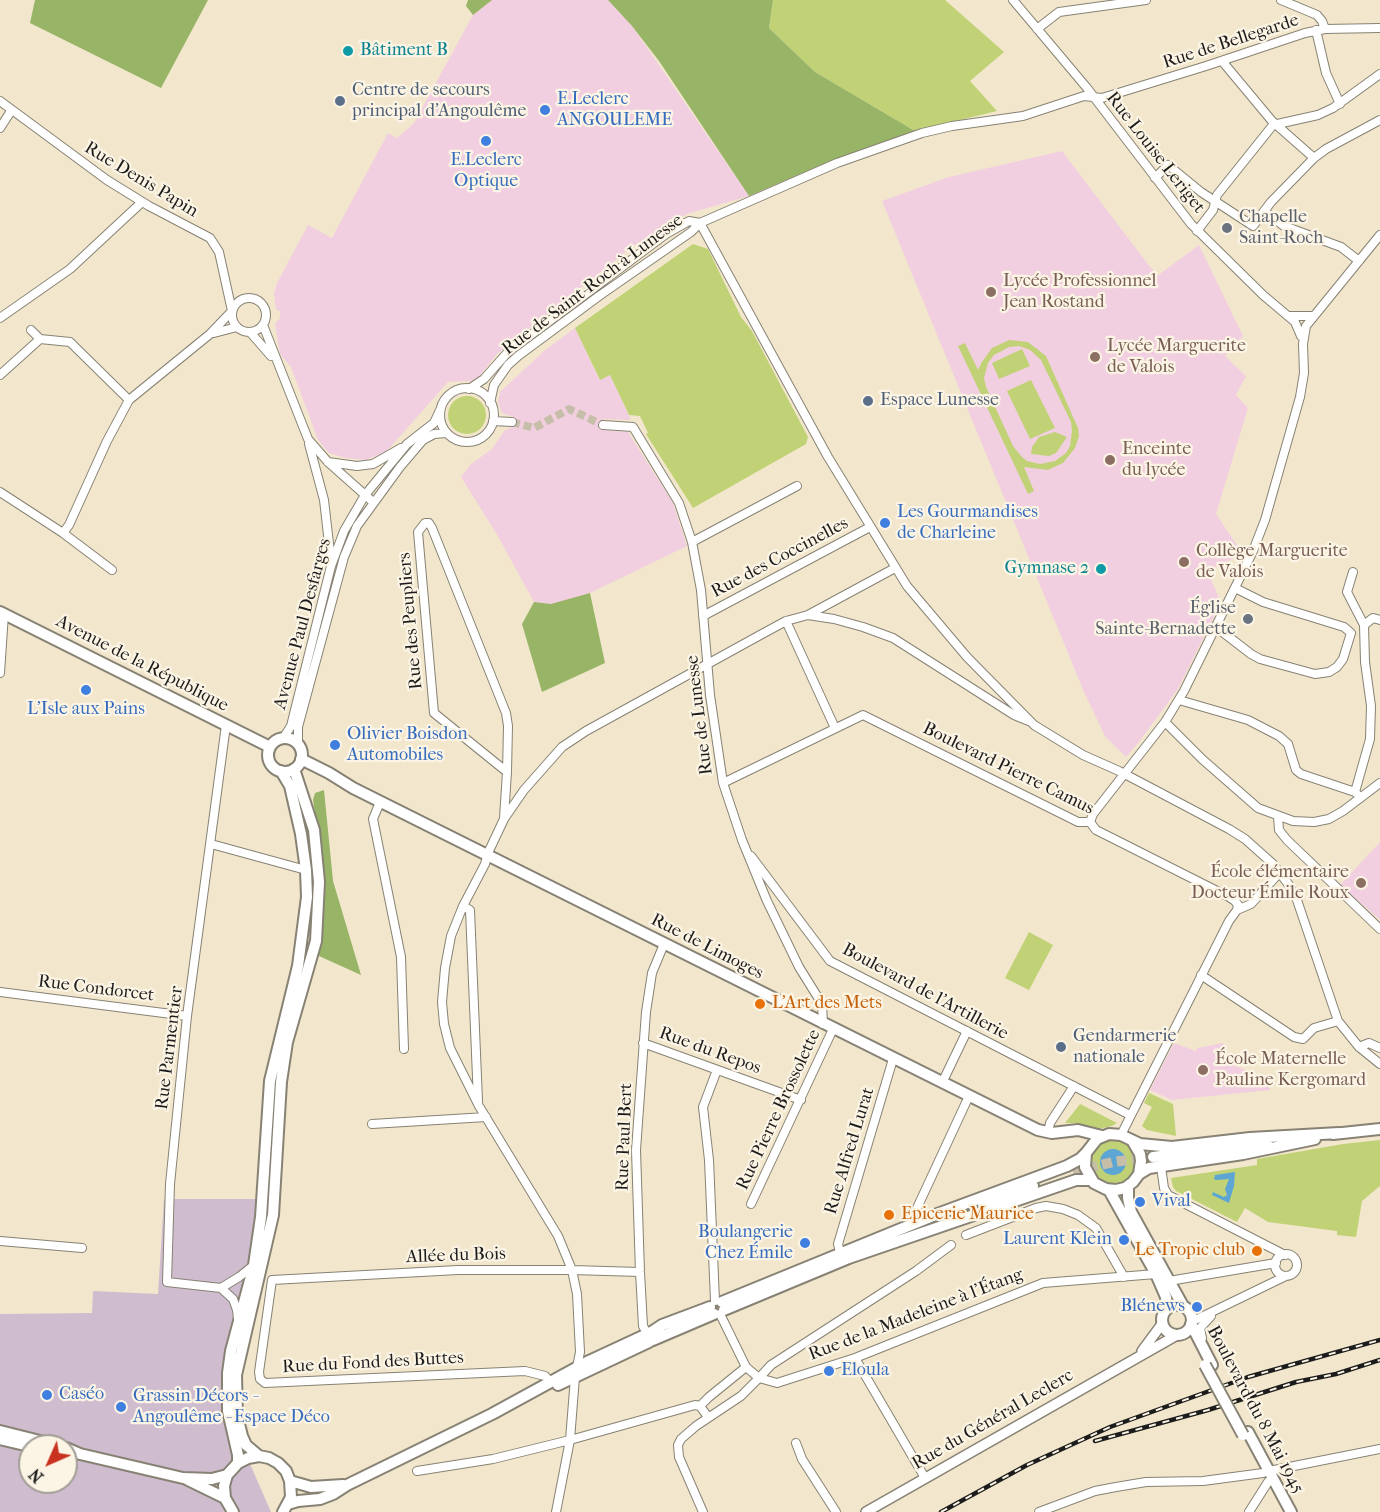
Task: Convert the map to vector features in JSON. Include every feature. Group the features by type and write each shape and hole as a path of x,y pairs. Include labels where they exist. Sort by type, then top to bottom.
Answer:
{"main road":[{"name":"Avenue de la République","path":"2,613 270,747"},
{"path":"238,1463 228,1411 227,1392 231,1352 254,1265 261,1217 270,1081 298,966 307,897 301,834 290,786 280,771 269,762 270,747 278,739 289,738 298,744 302,753 298,765 314,830 319,882 316,941 287,1042 281,1082 273,1215 236,1375 237,1416 242,1436 246,1445 259,1456"},
{"path":"280,771 298,765"},
{"name":"Rue de Limoges","path":"298,765 329,773 339,782 1036,1129 1048,1133 1078,1131 1102,1136"},
{"path":"1153,1157 1380,1129"},
{"path":"1063,1132 1076,1135 1081,1139 1087,1151 1085,1167 1091,1180 1098,1186 1109,1190 1128,1186 1139,1174 1149,1168 1288,1146 1339,1133"},
{"path":"916,1229 983,1196 1067,1166 1080,1159 1102,1136 1121,1135 1133,1142 1172,1148 1250,1138 1339,1133"},
{"path":"1133,1142 1140,1154 1139,1174"},
{"path":"492,1413 528,1399 649,1336 662,1325 718,1308 916,1229 1073,1172"},
{"path":"718,1308 840,1253 1076,1180 1091,1180"},
{"path":"1109,1190 1156,1274 1166,1297 1167,1308 1162,1316 1162,1324 1168,1332 1179,1334 1191,1323 1189,1311 1183,1306 1131,1212 1128,1186"},
{"path":"1167,1308 1175,1305 1183,1306"},
{"name":"Boulevard du 8 Mai 1945","path":"1191,1323 1208,1365 1246,1433 1285,1512"},
{"name":"Boulevard du 8 Mai 1945","path":"1179,1334 1194,1346 1208,1365"},
{"path":"286,1508 298,1501 320,1499 333,1494 346,1485 492,1413 550,1381 577,1372"},
{"path":"0,1431 18,1436"},
{"path":"0,1439 18,1443"},
{"path":"80,1454 183,1478 212,1479 227,1475"},
{"path":"233,1512 225,1498 224,1486 227,1475 238,1463 259,1456 278,1463 286,1471 291,1489 286,1508"},
{"path":"183,1478 225,1498"},
{"name":"Boulevard du 8 Mai 1945","path":"1270,1480 1291,1512"},
{"path":"290,1481 311,1487 346,1485"}],"street":[{"name":"Rue Louise Leriget","path":"1013,0 1093,97 1197,231 1263,295 1289,316 1299,328 1303,344"},
{"path":"1036,29 1059,12 1146,0"},
{"path":"1281,0 1317,15 1322,21 1320,30 1326,73 1340,104"},
{"name":"Rue de Bellegarde","path":"1093,97 1102,98 1320,30 1380,28"},
{"path":"1222,61 1276,125 1314,158"},
{"path":"1197,231 1213,210 1217,195 1270,127 1318,115 1340,104 1380,74"},
{"name":"Rue de Saint-Roch à Lunesse","path":"490,403 498,379 518,356 691,232 700,223 837,163 922,133 952,126 1023,116 1084,96 1093,97"},
{"name":"Rue Denis Papin","path":"0,101 90,168 142,202 205,234 214,242 219,252 232,310"},
{"path":"0,128 12,111"},
{"path":"1155,178 1168,165 1215,202 1253,226 1264,211 1314,158 1326,149 1380,120"},
{"path":"0,318 70,268 142,202"},
{"path":"1264,211 1284,226 1341,247 1359,261"},
{"name":"Rue de Saint-Roch à Lunesse","path":"469,389 484,380 508,352 666,234 689,222 700,223"},
{"path":"700,223 823,448 895,568 940,626 1029,721"},
{"path":"1090,822 1093,814 1165,722 1179,700 1253,551 1265,520 1300,397 1304,372 1304,329 1380,235"},
{"path":"227,290 242,299"},
{"path":"63,533 69,525 107,441 129,400 210,334 242,299 253,298 262,304 266,315 263,325 250,332"},
{"path":"232,310 232,319 237,327"},
{"path":"1289,316 1313,316"},
{"path":"263,325 308,440 324,500 331,566"},
{"path":"210,334 237,327 250,332 276,362"},
{"path":"31,330 40,339 70,342 129,400"},
{"path":"0,375 40,339"},
{"path":"469,389 482,393 490,403 493,408 493,422 487,434 479,440 461,442 446,433 441,425 441,408 450,394 457,390 469,389"},
{"name":"Avenue Paul Desfarges","path":"284,738 291,726 331,566 344,531 365,495 407,444 434,423 441,408"},
{"path":"493,422 512,422"},
{"name":"Rue de Lunesse","path":"603,425 633,428 679,503 692,542 723,783 745,848 767,901 799,967 822,1004 828,1026"},
{"name":"Avenue Paul Desfarges","path":"298,744 298,727 344,557 357,526 423,440 434,434 446,433"},
{"path":"308,440 328,462 374,502"},
{"path":"328,462 357,466 373,465 407,444"},
{"path":"692,542 797,486"},
{"path":"0,492 63,533 112,570"},
{"name":"Rue des Peupliers","path":"504,819 507,772 508,726 506,713 432,528 429,523 425,523 418,532 434,712 507,772"},
{"name":"Rue des Coccinelles","path":"703,616 870,527"},
{"path":"556,1512 570,1440 580,1352 577,1294 572,1270 558,1236 478,1106 450,1048 442,1002 444,968 451,936 504,819 524,790 562,747 586,731 786,621 808,615 895,568"},
{"path":"1353,572 1347,592 1364,625 1365,662 1371,706 1370,739 1358,795"},
{"path":"1215,627 1260,659 1315,674 1329,672 1343,659 1351,633 1344,627 1263,602 1235,588"},
{"path":"0,673 2,613"},
{"path":"808,615 834,619 893,638 1014,715 1029,721 1083,755 1245,839 1280,872 1297,900 1338,1021 1359,1047 1380,1065"},
{"path":"1364,625 1373,618 1380,620"},
{"path":"786,621 836,728"},
{"path":"1179,700 1248,720 1279,736 1288,744 1296,770 1301,774 1358,795"},
{"name":"Boulevard Pierre Camus","path":"723,783 863,715 1078,822 1090,822 1096,830 1229,897 1238,905 1237,910"},
{"path":"1165,722 1241,794 1258,808 1278,817 1293,821 1314,822 1329,819 1358,795 1380,783"},
{"name":"Rue Parmentier","path":"221,1288 167,1282 170,1184 187,1016 226,725"},
{"path":"380,802 373,819 401,957 404,1048"},
{"path":"1278,817 1278,830 1287,840 1380,928"},
{"path":"211,844 306,870"},
{"name":"Boulevard de l'Artillerie","path":"745,848 830,961 1130,1115"},
{"path":"1121,1135 1221,935 1237,910 1251,903 1280,872"},
{"path":"463,906 470,910 478,1106"},
{"name":"Rue Paul Bert","path":"649,1336 643,1326 636,1150 643,1043 652,973 664,944"},
{"path":"1201,975 1294,1037 1303,1039 1314,1028 1338,1021"},
{"name":"Rue Condorcet","path":"0,992 187,1016"},
{"name":"Rue Pierre Brossolette","path":"751,1204 801,1100 828,1026"},
{"path":"942,1083 968,1031"},
{"name":"Rue du Repos","path":"643,1043 801,1100"},
{"path":"1359,1047 1366,1043 1380,1048"},
{"name":"Rue Alfred Lurat","path":"840,1253 839,1241 893,1059"},
{"path":"717,1070 703,1107 709,1160 718,1308 746,1367 759,1378"},
{"path":"1048,1133 1053,1117 1074,1086"},
{"path":"916,1229 917,1208 969,1096"},
{"path":"372,1124 486,1118"},
{"path":"1161,1167 1164,1188 1168,1195 1284,1254 1291,1255 1297,1263 1294,1273 1191,1323"},
{"path":"1033,1195 1036,1208"},
{"path":"966,1235 1036,1208 1046,1206 1063,1209 1089,1222 1102,1235 1124,1277"},
{"path":"0,1241 82,1248"},
{"path":"704,1512 677,1451 681,1439 708,1417 741,1396 771,1365 916,1271 951,1245"},
{"path":"1284,1254 1276,1263 1277,1270 1286,1276"},
{"path":"1169,1281 1276,1263"},
{"path":"238,1329 237,1310 233,1299 221,1288 254,1265"},
{"name":"Allée du Bois","path":"272,1280 458,1270 640,1272"},
{"name":"Rue de la Madeleine à l'Étang","path":"759,1378 777,1383 855,1358 1043,1282 1156,1274"},
{"name":"Rue du Fond des Buttes","path":"272,1280 259,1372 260,1380 265,1383 525,1371 545,1376 550,1381"},
{"path":"1208,1365 1199,1330 1203,1323 1218,1310"},
{"path":"1136,1357 1162,1324"},
{"name":"Rue du Général Leclerc","path":"866,1512 1179,1334"},
{"path":"855,1358 925,1478"},
{"path":"700,1406 746,1367"},
{"path":"417,1470 493,1459 694,1405 700,1406 708,1417"},
{"path":"796,1443 802,1459 836,1512"},
{"path":"1039,1512 1095,1491 1116,1486 1146,1482 1270,1480 1306,1464 1380,1449"},
{"path":"1249,1512 1270,1480"}],"shaded area":[{"path":"492,0 608,0 632,26 749,196 687,214 636,244 497,354 478,378 472,381 448,382 386,452 366,460 329,453 318,440 291,367 280,354 275,324 280,318 280,311 276,310 274,294 277,283 308,225 332,238 388,133 397,138 414,123 473,15"},
{"name":"Enceinte du lycée","path":"1062,151 1157,276 1199,245 1243,336 1225,356 1246,376 1236,395 1248,408 1216,514 1243,554 1207,571 1221,602 1178,689 1126,757 1105,736 1084,692 882,201 949,177"},
{"path":"575,328 599,379 610,375 631,420 604,419 603,430 628,432 673,503 687,546 590,593 551,605 534,602 496,533 461,477 471,464 492,449 505,430 512,427 514,417 502,413 498,401 500,392 545,350"},
{"name":"École élémentaire Docteur Émile Roux","path":"1380,842 1380,920 1340,885"},
{"name":"École Maternelle Pauline Kergomard","path":"1174,1043 1196,1051 1197,1048 1223,1043 1226,1062 1260,1076 1261,1080 1269,1080 1270,1090 1172,1100 1150,1090"},
{"path":"164,1199 267,1199 262,1241 234,1360 236,1432 271,1512 0,1512 0,1314 92,1313 93,1291 158,1294"}],"green space":[{"path":"35,0 208,0 161,88 30,23"},
{"path":"468,0 492,0 473,15 466,6"},
{"path":"608,0 773,0 769,28 815,72 915,131 833,160 749,196 659,61"},
{"path":"773,0 945,0 1004,52 970,81 997,111 915,131 815,72 769,28"},
{"path":"693,244 708,249 741,317 752,331 808,437 806,444 693,508 646,434 648,433 640,416 629,415 610,375 600,380 575,328"},
{"path":"1009,340 1028,342 1046,356 1078,428 1079,436 1075,448 1063,463 1048,470 1024,467 1034,491 1028,494 958,346 965,343 978,370 992,348","holes":["1019,346 1030,350 1041,360 1071,422 1070,446 1066,453 1055,461 1040,464 1027,461 1021,456 1013,446 986,387 984,378 988,363 994,355 1009,347"]},
{"path":"1022,349 1030,366 999,379 992,363"},
{"path":"1031,380 1055,428 1030,439 1007,391"},
{"path":"467,396 481,401 486,415 481,429 467,434 453,429 448,415 453,401"},
{"path":"1055,432 1067,437 1056,453 1049,456 1031,454 1032,447 1039,437"},
{"path":"590,593 605,663 542,692 522,624 534,602 551,604"},
{"path":"324,790 333,881 361,975 319,956 325,880 313,800 315,793"},
{"path":"1029,932 1053,945 1029,990 1005,978"},
{"path":"1149,1093 1173,1104 1176,1136 1147,1130 1142,1126 1152,1107 1144,1103"},
{"path":"1080,1104 1117,1123 1094,1130 1077,1123 1065,1123"},
{"path":"1113,1139 1129,1146 1136,1162 1129,1178 1113,1185 1097,1178 1090,1162 1097,1146"},
{"path":"1380,1140 1380,1186 1362,1201 1356,1237 1337,1235 1337,1231 1268,1222 1245,1208 1237,1222 1176,1191 1171,1178 1257,1165 1257,1159"}],"water":[{"path":"1113,1149 1122,1153 1126,1162 1122,1171 1113,1175 1104,1171 1100,1162 1104,1153"},
{"path":"1235,1172 1229,1203 1212,1195 1213,1192 1224,1197 1227,1195 1225,1189 1229,1179 1216,1180 1215,1175"}],"tunnel":[{"path":"512,422 534,428 569,409 603,425"},
{"path":"1073,1172 1113,1162 1153,1157"}],"railway":[{"path":"941,1512 1027,1465 1110,1427 1248,1377 1380,1340"},
{"path":"1095,1441 1208,1410 1296,1382 1336,1374 1380,1360"}],"place":[{"name":"Bâtiment B","path":"348,51"},
{"name":"Centre de secours principal d'Angoulême","path":"340,101"},
{"name":"E.Leclerc ANGOULEME","path":"545,110"},
{"name":"E.Leclerc Optique","path":"486,141"},
{"name":"Chapelle Saint-Roch","path":"1227,228"},
{"name":"Lycée Professionnel Jean Rostand","path":"991,292"},
{"name":"Lycée Marguerite de Valois","path":"1095,357"},
{"name":"Espace Lunesse","path":"868,401"},
{"name":"Enceinte du lycée","path":"1110,460"},
{"name":"Les Gourmandises de Charleine","path":"885,523"},
{"name":"Collège Marguerite de Valois","path":"1184,562"},
{"name":"Gymnase 2","path":"1101,569"},
{"name":"Église Sainte-Bernadette","path":"1248,619"},
{"name":"L'Isle aux Pains","path":"86,690"},
{"name":"Olivier Boisdon Automobiles","path":"335,745"},
{"name":"École élémentaire Docteur Émile Roux","path":"1361,883"},
{"name":"L'Art des Mets","path":"760,1004"},
{"name":"Gendarmerie nationale","path":"1061,1047"},
{"name":"École Maternelle Pauline Kergomard","path":"1203,1070"},
{"name":"Vival","path":"1140,1202"},
{"name":"Epicerie Maurice","path":"889,1215"},
{"name":"Laurent Klein","path":"1124,1240"},
{"name":"Boulangerie Chez Émile","path":"805,1243"},
{"name":"Le Tropic club","path":"1257,1251"},
{"name":"Blénews","path":"1197,1307"},
{"name":"Eloula","path":"829,1371"},
{"name":"Caséo","path":"47,1395"},
{"name":"Grassin Décors - Angoulême - Espace Déco","path":"121,1407"}]}
